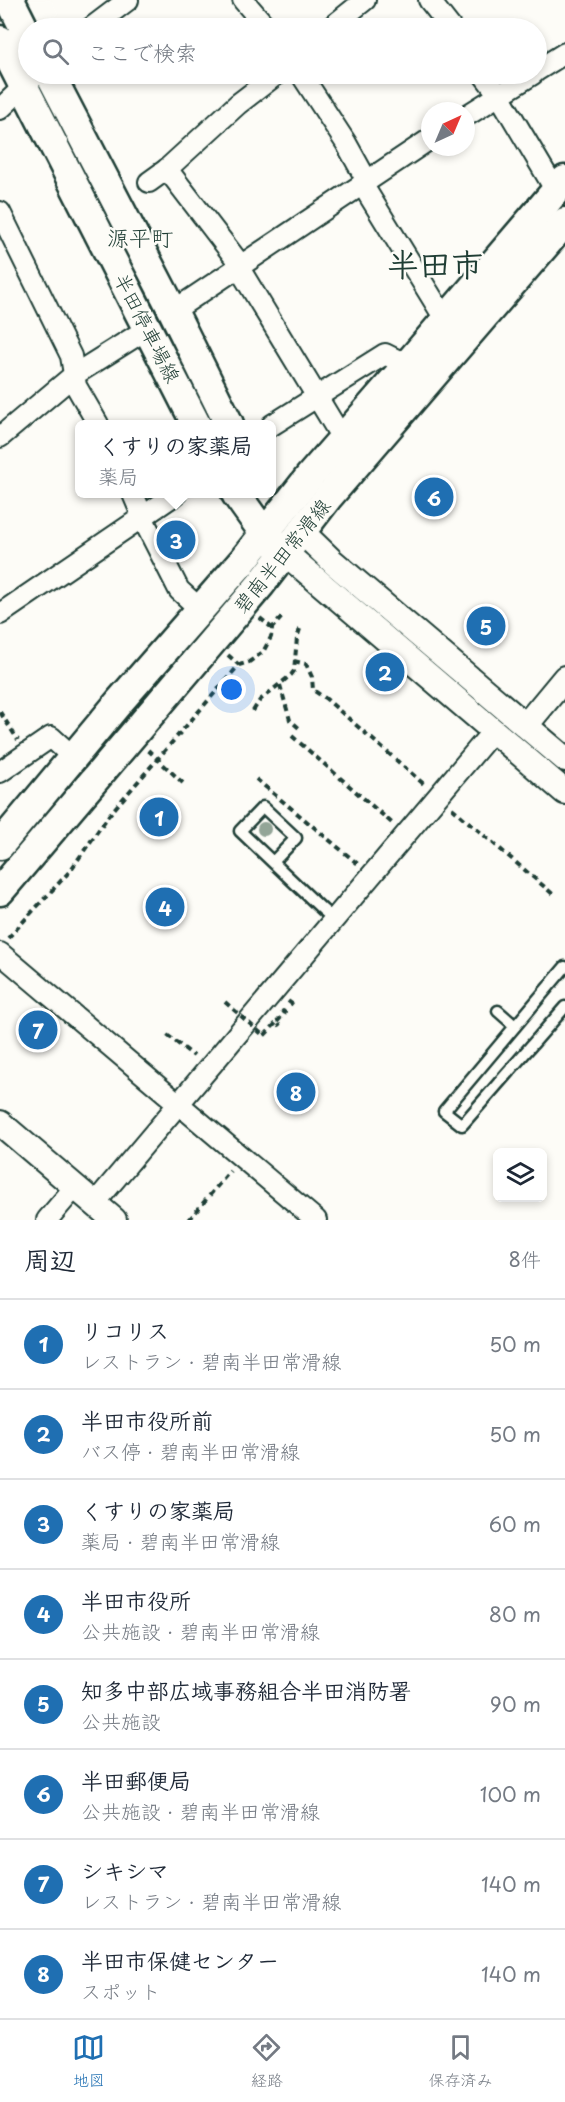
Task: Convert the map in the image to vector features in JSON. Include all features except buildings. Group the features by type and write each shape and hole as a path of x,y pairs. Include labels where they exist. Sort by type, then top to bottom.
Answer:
{"main road":[{"path":"10,0 19,18"},
{"name":"半田停車場線","path":"5,49 18,64"},
{"name":"半田停車場線","path":"34,84 147,328 194,420"},
{"name":"半田停車場線","path":"55,84 227,420"},
{"name":"碧南半田常滑線","path":"0,845 264,533 275,502 342,438 560,185"},
{"name":"碧南半田常滑線","path":"0,891 565,222"},
{"path":"239,498 264,533 293,542"},
{"path":"275,502 293,542"}],"street":[{"path":"104,18 128,0"},
{"path":"243,0 258,18"},
{"path":"342,18 365,0"},
{"path":"429,0 443,18"},
{"path":"547,64 565,53"},
{"path":"0,110 28,84"},
{"path":"149,182 264,84"},
{"path":"308,84 346,143 365,182 445,319"},
{"path":"491,84 560,185"},
{"path":"475,110 516,84"},
{"path":"173,311 421,145"},
{"path":"167,169 236,259 342,438"},
{"path":"0,212 71,356 76,386 96,420"},
{"path":"0,436 74,375 147,328"},
{"path":"276,421 385,354 407,365"},
{"path":"135,498 179,590 201,610"},
{"path":"0,614 170,498"},
{"path":"293,542 333,562 565,759"},
{"path":"293,542 493,731 565,792"},
{"path":"526,725 565,678"},
{"path":"94,1203 493,731"},
{"path":"0,772 51,737 74,757"},
{"path":"4,946 178,1103 315,1220"},
{"path":"0,1123 114,1220"},
{"path":"47,1220 75,1187"}],"lane":[{"path":"273,862 296,838 262,807 240,831 273,862 335,920"},
{"path":"565,967 444,1111 462,1125 565,1007"},
{"path":"498,1011 515,1026"}],"path":[{"path":"4,946 69,871 109,815 239,665 249,662 263,652 271,637 272,628 283,616"},
{"path":"260,617 272,628"},
{"path":"253,711 260,700 294,671 300,629"},
{"path":"228,654 239,665"},
{"path":"294,662 306,664 312,677 313,690 325,698"},
{"path":"280,685 290,720 299,728"},
{"path":"0,712 27,753"},
{"path":"292,736 396,826"},
{"path":"147,749 185,785"},
{"path":"256,779 361,866"},
{"path":"225,1002 264,1036 278,1024 285,1013 283,1011 278,1017"},
{"path":"167,1035 197,1059"},
{"path":"189,1220 233,1168"}],"pier":[{"path":"0,0 51,0 58,14 54,18 18,18 18,51 0,68"}],"place":[{"name":"半田郵便局","path":"434,497"},
{"name":"くすりの家薬局","path":"176,540"},
{"name":"知多中部広域事務組合半田消防署","path":"486,626"},
{"name":"半田市役所前","path":"385,672"},
{"name":"リコリス","path":"159,817"},
{"name":"半田市役所","path":"165,907"},
{"name":"シキシマ","path":"38,1030"},
{"name":"半田市保健センター","path":"296,1092"}],"district":[{"name":"源平町","path":"140,238"},
{"name":"半田市","path":"435,265"}]}
